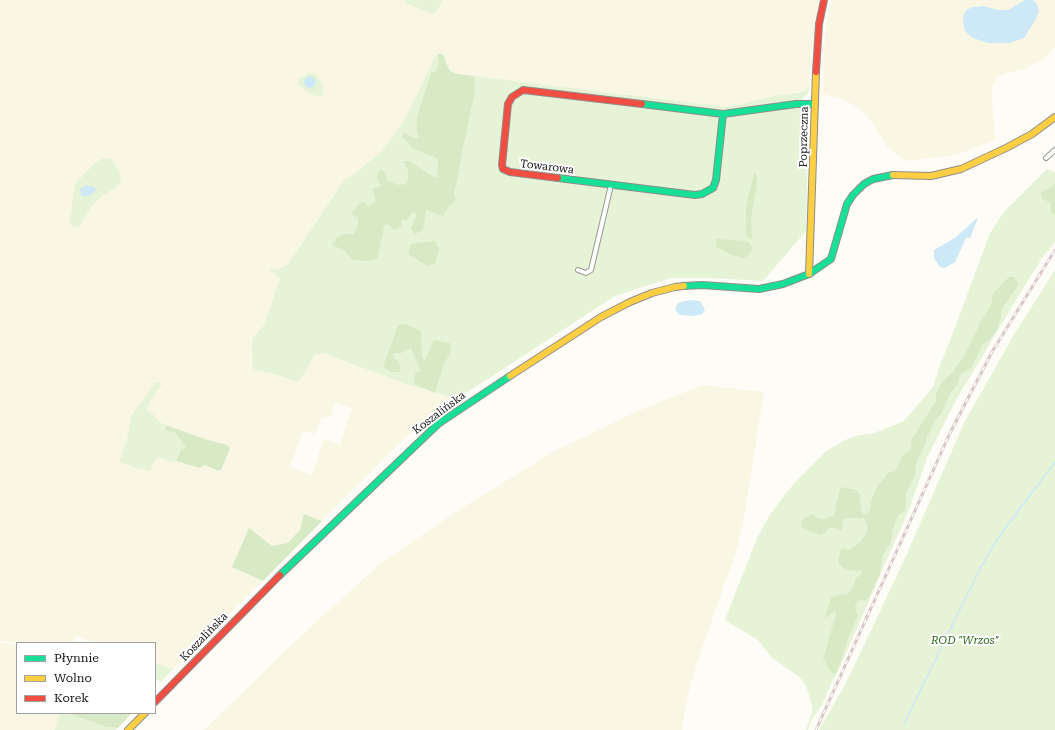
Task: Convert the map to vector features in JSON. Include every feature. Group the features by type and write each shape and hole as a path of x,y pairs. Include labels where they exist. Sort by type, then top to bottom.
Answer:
{"main road":[{"name":"Poprzeczna","path":"809,274 814,104 818,37 824,0"},
{"name":"Towarowa","path":"523,90 723,114 716,180 713,188 702,194 695,195 610,185 510,172 503,169 502,162 508,104 515,94 523,90"},
{"path":"723,114 796,104 814,104"},
{"name":"Koszalińska","path":"156,701 253,601 419,441 438,424 498,384 602,317 630,302 652,293 675,287 702,285 758,288 782,284 809,274 831,259 847,204 853,195 864,184 873,179 896,174 931,176 961,169 1032,134 1055,117"},
{"path":"128,730 144,714"}],"street":[{"path":"1046,158 1055,150"},
{"path":"578,270 586,273 590,270 610,185"}],"shaded area":[{"path":"0,0 819,0 807,90 803,92 778,95 728,107 457,74 450,71 444,56 435,57 407,115 393,137 380,153 357,172 344,180 288,264 271,272 280,278 264,325 256,333 251,356 253,368 255,370 274,374 297,382 302,377 314,356 318,354 325,354 406,384 457,399 403,440 286,557 233,567 263,581 173,669 156,663 156,642 92,642 76,636 73,642 16,643 0,641","holes":["161,384 146,410 152,413 160,422 205,439 227,445 230,449 221,470 216,470 204,465 200,468 181,461 176,461 174,463 157,457 136,468 119,462 127,439 131,416","335,402 352,408 340,444 324,439 312,475 290,467 303,431 315,434 321,418 331,416"]},
{"path":"832,0 1025,0 1008,10 998,10 984,6 974,7 968,9 963,19 966,32 1024,38 1036,19 1039,11 1037,4 1033,0 1055,0 1055,47 1044,59 1024,69 1004,74 995,81 992,87 992,97 995,140 956,155 905,161 887,147 873,123 861,110 845,100 823,94 825,30"},
{"path":"702,385 764,392 744,518 738,546 697,663 687,698 682,730 204,730 307,630 380,564 457,511 555,451 640,410"},
{"path":"0,642 16,645 16,714 59,714 55,730 0,730"}],"green space":[{"path":"404,0 442,0 438,10 432,14 408,4"},
{"path":"438,54 444,56 450,71 457,74 728,107 778,95 803,92 807,90 809,83 809,92 803,98 803,108 809,111 806,231 763,281 709,278 671,278 615,296 457,399 406,384 325,354 318,354 314,356 298,382 274,374 255,370 252,364 252,340 264,325 280,278 271,272 270,268 274,270 279,269 288,264 344,180 357,172 380,153 393,137 407,115 435,57"},
{"path":"438,54 444,56 450,71 457,74 474,76 474,97 454,195 457,199 449,206 443,216 426,210 423,230 415,234 411,228 417,213 412,213 407,220 401,220 401,227 394,230 388,224 384,226 378,258 369,261 352,260 344,250 332,245 338,237 345,234 354,234 358,225 358,218 351,214 355,208 363,201 369,207 376,201 372,189 382,186 377,179 377,173 381,170 384,172 388,181 399,185 406,184 408,180 408,170 403,161 409,161 434,177 437,177 438,159 412,148 402,137 403,133 414,138 419,138 416,126 419,110 431,73 436,71 439,63"},
{"path":"309,73 316,74 319,78 323,88 323,96 318,97 307,92 298,84 299,79"},
{"path":"104,158 111,159 115,164 121,176 120,184 93,204 79,227 73,227 69,220 72,211 72,200 75,184 96,162"},
{"path":"1047,169 1055,172 1055,242 1049,251 1047,251 1030,277 956,400 927,458 910,507 836,676 822,705 812,719 808,730 806,730 812,712 812,705 806,686 802,680 772,658 758,640 725,620 757,538 769,516 783,497 797,480 825,452 845,440 859,435 872,434 904,421 933,387 990,233 1004,212"},
{"path":"754,173 757,176 757,186 751,218 752,239 749,239 746,233 746,207"},
{"path":"1055,183 1055,215 1051,213 1050,203 1042,198 1041,192 1052,187"},
{"path":"716,239 747,241 753,248 748,256 742,258 727,253 717,247"},
{"path":"435,241 439,249 435,264 427,266 408,254 410,245"},
{"name":"ROD \"Wrzos\"","path":"1055,270 1055,730 819,730 847,681 906,556 964,423 1015,333"},
{"path":"1009,277 1014,277 1018,283 1016,289 1001,312 1001,318 997,330 989,340 982,345 972,367 960,375 958,384 950,394 941,414 935,421 927,437 926,443 916,463 915,475 906,493 905,511 898,516 893,528 891,542 883,555 880,574 867,601 861,600 857,602 855,607 858,616 849,636 838,669 835,674 832,673 823,659 836,614 835,611 826,618 825,616 831,598 839,594 846,595 852,589 856,578 861,575 862,571 846,570 838,563 841,548 850,550 860,542 866,534 868,527 864,518 850,518 842,520 843,528 840,531 833,527 828,528 826,533 820,535 801,527 802,520 812,514 817,518 823,519 834,516 841,487 857,490 860,496 861,510 863,514 869,512 872,498 877,487 888,473 895,471 903,455 911,450 912,439 936,401 936,395 941,383 952,373 964,356 983,317 991,305 993,294"},
{"path":"405,324 421,331 422,357 425,360 434,340 450,343 451,352 444,364 435,393 414,384 415,374 421,371 411,348 401,353 394,353 393,357 398,361 401,367 400,372 391,372 383,367 398,325"},
{"path":"156,382 162,384 150,401 146,410 166,425 165,428 174,432 185,448 181,449 174,463 157,457 150,471 119,462 127,439 131,416"},
{"path":"166,425 227,445 230,449 221,470 218,471 205,465 200,468 176,461 181,449 185,448 185,446 174,432 167,431 165,428"},
{"path":"304,514 322,521 263,581 232,567 249,528 272,546 288,543 300,530"},
{"path":"156,663 173,669 161,682 156,680"},
{"path":"59,714 73,715 106,727 115,727 117,729 115,730 55,730"},
{"path":"68,714 131,714 117,729 115,727 106,727"}],"water":[{"path":"1025,0 1033,0 1037,4 1039,11 1036,19 1024,38 1009,43 988,43 973,38 964,28 964,13 968,9 984,6 998,10 1008,10"},
{"path":"312,76 315,77 315,87 308,88 305,87 304,80 305,77"},
{"path":"86,185 94,187 96,190 89,196 81,196 80,189"},
{"path":"977,218 970,238 966,238 955,262 945,268 940,267 934,258 934,250 955,238"},
{"path":"690,300 700,301 705,310 702,314 692,316 680,315 675,310 678,303"}],"waterway":[{"path":"904,725 979,571 993,546 1055,462"}],"railway":[{"path":"816,730 950,433 992,352 1055,250"}],"traffic: fast":[{"path":"642,104 723,114 796,104 815,104"},
{"path":"558,178 695,195 702,194 713,188 716,180 723,114"},
{"path":"684,286 702,285 759,289 783,284 809,274 831,259 847,204 853,195 864,184 873,179 893,175"},
{"path":"280,575 438,424 510,376"}],"traffic: slow":[{"path":"809,274 816,72"},
{"path":"893,175 931,176 961,169 1032,134 1055,117"},
{"path":"510,376 601,317 630,302 652,293 684,286"},
{"path":"128,730 144,714"}],"traffic: jam":[{"path":"816,72 819,24 824,0"},
{"path":"558,178 510,172 503,169 502,165 508,104 512,97 523,90 642,104"},
{"path":"156,701 280,575"}]}
